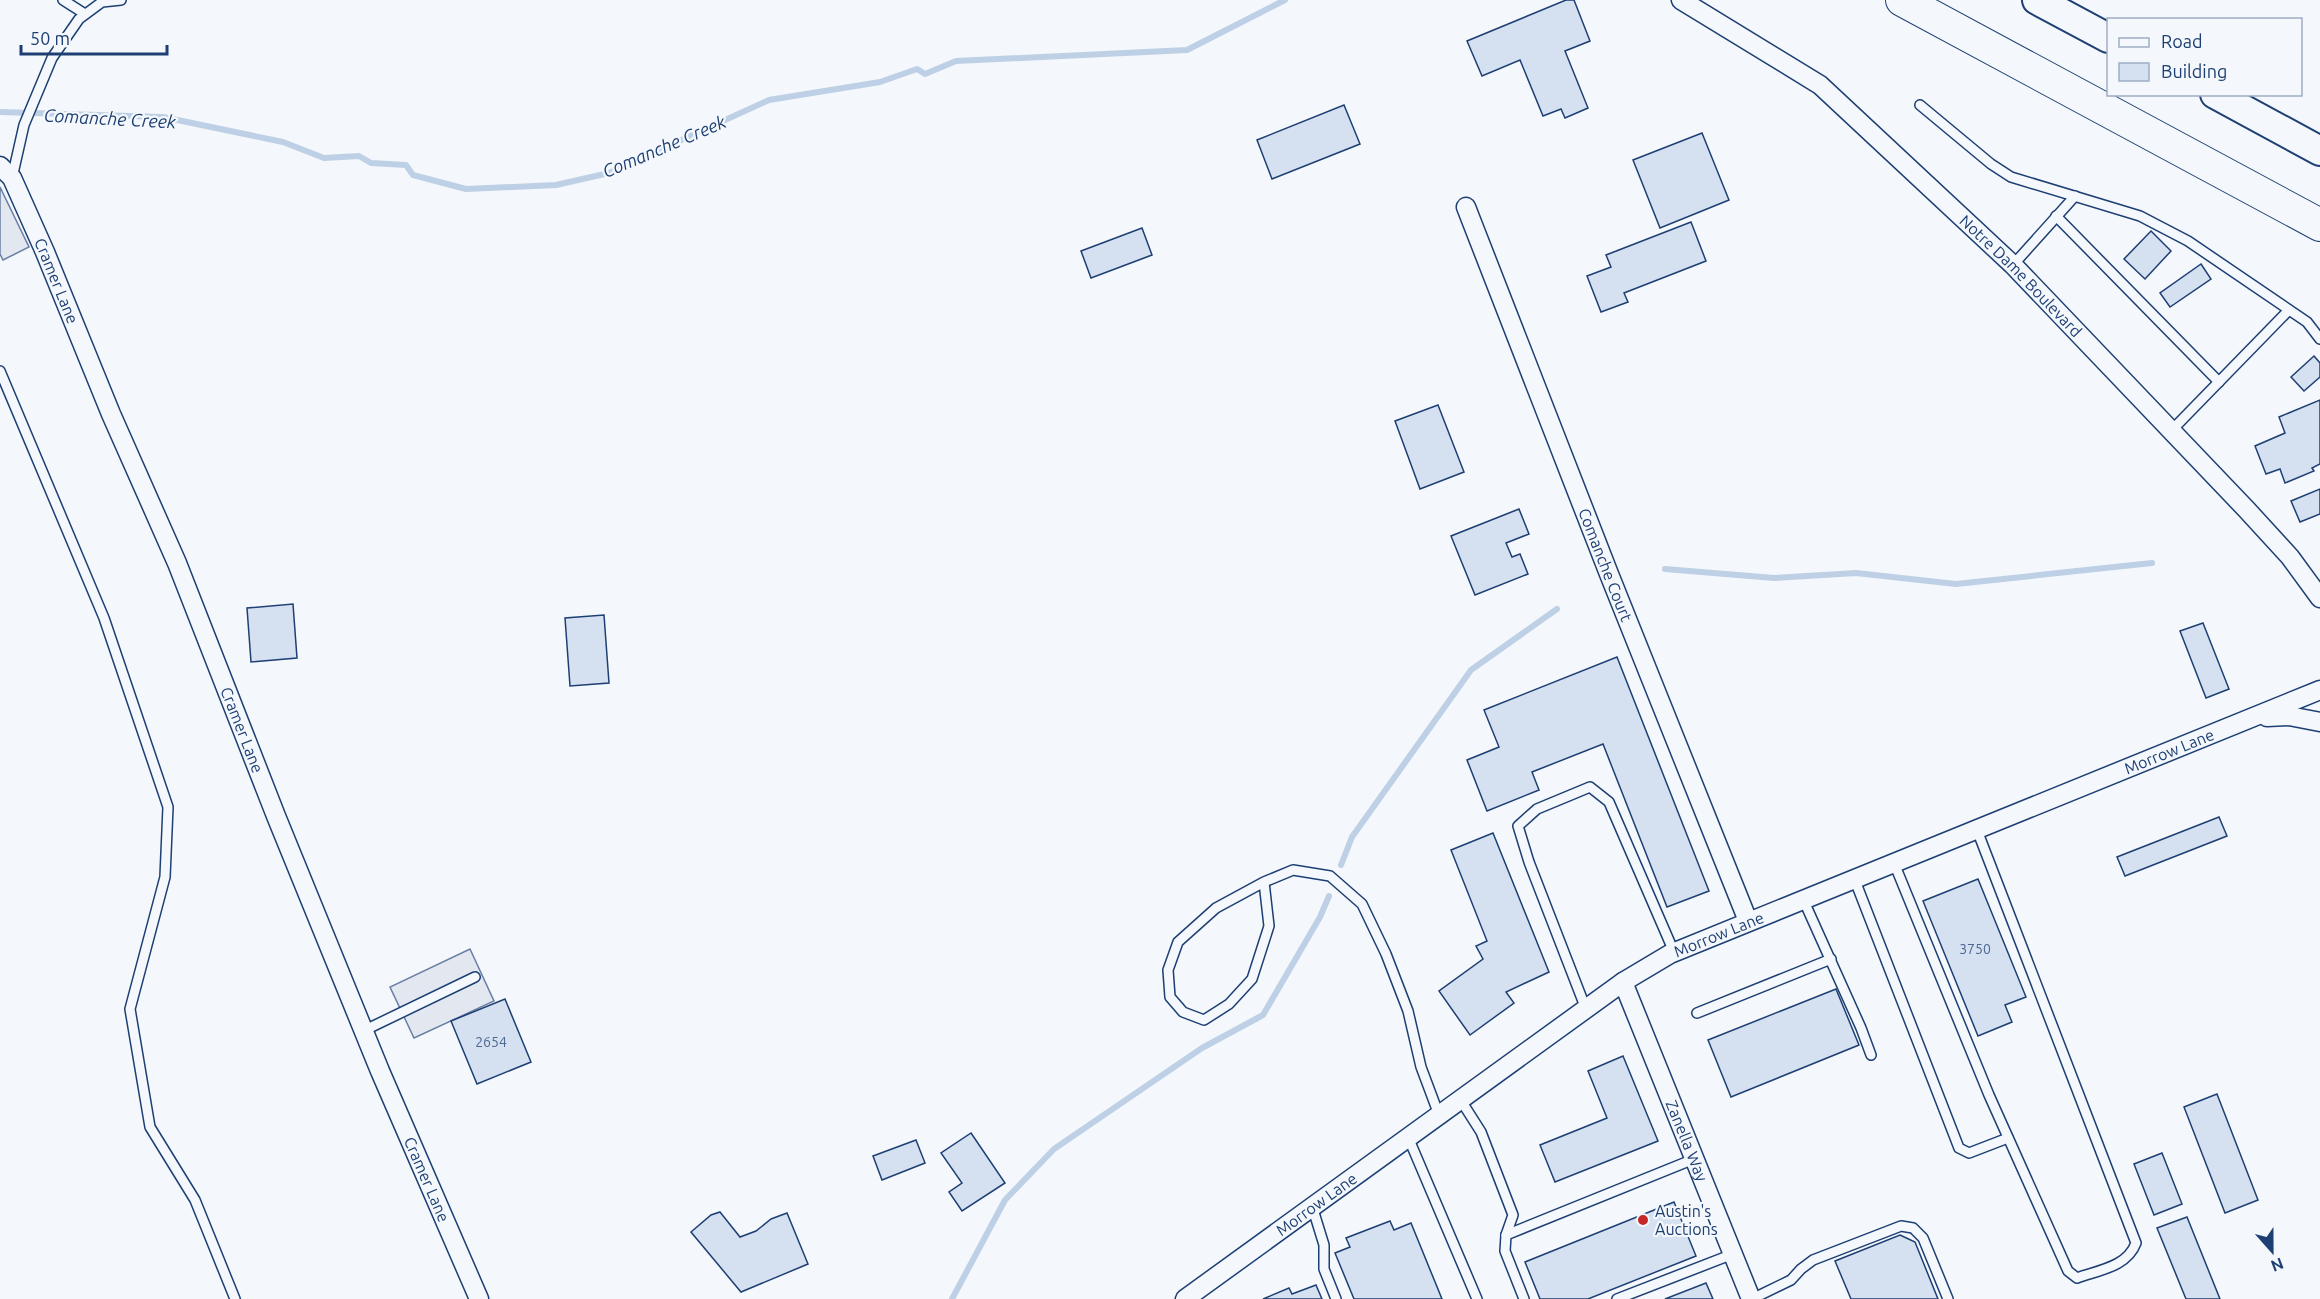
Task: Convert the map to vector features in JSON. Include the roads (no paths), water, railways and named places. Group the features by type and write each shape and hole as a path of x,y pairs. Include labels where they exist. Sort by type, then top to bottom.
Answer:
{"highway":[{"path":"1902,0 2320,225"},
{"path":"2037,0 2107,37"},
{"path":"2219,96 2320,151"}],"street":[{"name":"Notre Dame Boulevard","path":"1681,0 1820,84 2013,265 2290,557 2320,598"},
{"name":"Cramer Lane","path":"6,172 45,252 111,414 177,563 363,1031 479,1299"},
{"name":"Comanche Court","path":"1466,207 1609,574 1748,921"},
{"name":"Morrow Lane","path":"1185,1299 1623,982 1674,952 2320,690"},
{"path":"2250,718 2289,716 2320,722"},
{"name":"Zanella Way","path":"1623,982 1751,1299"}],"lane":[{"path":"63,0 86,15"},
{"path":"6,172 52,58 79,19 102,3 121,0"},
{"path":"1920,105 1991,164 2012,177 2140,216 2188,241 2307,322 2320,339"},
{"path":"2013,265 2075,196"},
{"path":"2056,216 2219,382"},
{"path":"2171,431 2289,310"},
{"path":"0,371 104,618 168,807 165,877 130,1009 150,1126 195,1200 235,1299"},
{"path":"1586,1009 1529,862 1518,826 1537,809 1590,787 1609,802 1674,952"},
{"path":"1894,863 2008,1137 2068,1271 2077,1278 2117,1265 2132,1255 2136,1243 1977,830"},
{"path":"1264,882 1269,926 1252,979 1229,1004 1204,1020 1183,1012 1170,996 1168,970 1178,942 1216,908 1264,882 1293,870 1330,876 1362,904 1386,954 1408,1011 1421,1067 1439,1115"},
{"path":"1854,878 1959,1148 1969,1153 2008,1137"},
{"path":"1803,899 1871,1055"},
{"path":"1697,1013 1831,959"},
{"path":"363,1031 475,977"},
{"path":"1460,1099 1481,1132 1513,1215 1506,1235 1505,1251 1524,1299"},
{"path":"1408,1137 1477,1299"},
{"path":"1506,1235 1694,1159"},
{"path":"1312,1206 1324,1245 1324,1269 1336,1299"},
{"path":"1751,1299 1791,1280 1813,1260 1901,1226 1913,1228 1923,1238 1948,1299"},
{"path":"1617,1299 1733,1254"}],"waterway":[{"name":"Comanche Creek","path":"0,112 163,117 283,142 324,158 359,156 371,163 406,165 413,175 466,189 556,185 609,173 769,100 880,82 917,69 925,74 956,61 1187,50 1285,0"},
{"path":"1665,569 1774,578 1856,573 1956,584 2152,563"},
{"path":"1341,865 1352,837 1471,670 1557,609"},
{"path":"952,1299 1005,1200 1054,1149 1202,1048 1263,1015 1320,917 1329,896"}],"place":[{"name":"Austin's Auctions","path":"1643,1220"}]}
